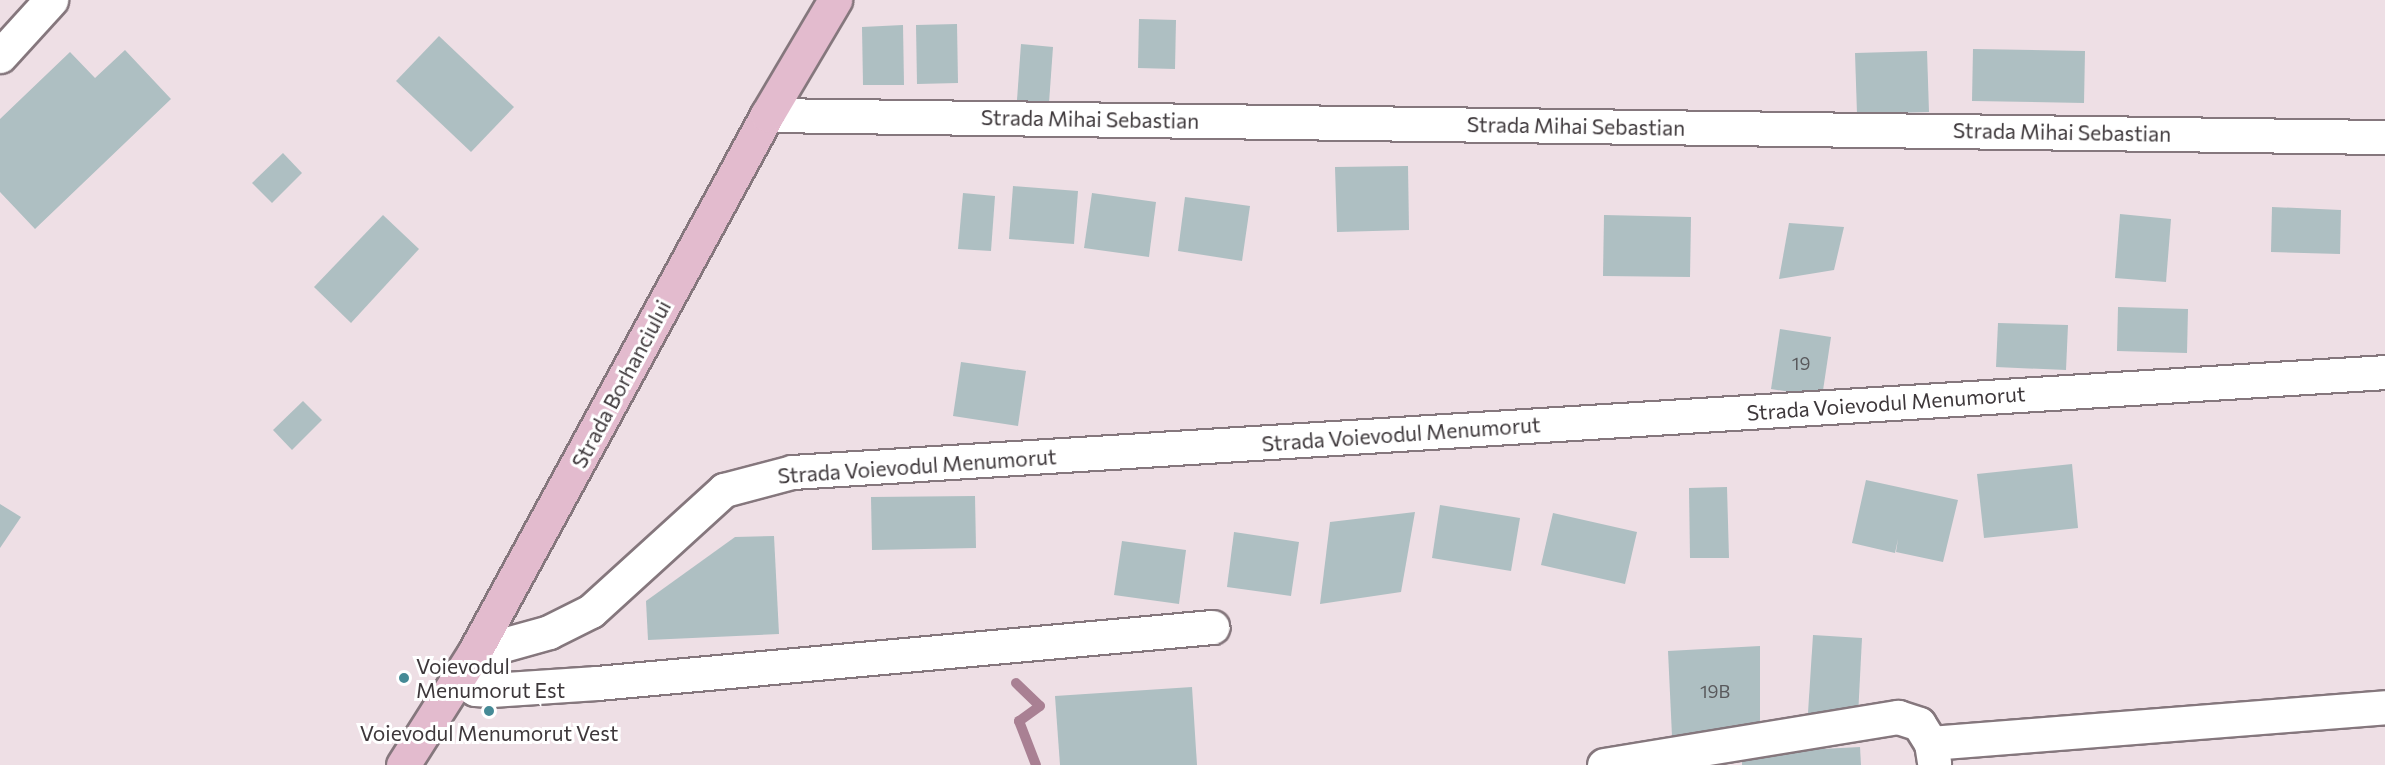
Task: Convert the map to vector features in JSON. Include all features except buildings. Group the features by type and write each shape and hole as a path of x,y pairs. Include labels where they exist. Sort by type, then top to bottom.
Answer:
{"main road":[{"name":"Strada Borhanciului","path":"403,765 466,666 767,115 835,0"}],"street":[{"path":"0,56 51,0"},
{"name":"Strada Mihai Sebastian","path":"767,115 2385,137"},
{"name":"Strada Voievodul Menumorut","path":"466,666 549,632 591,610 724,490 792,472 2385,372"},
{"path":"466,666 475,689 491,690 597,683 1212,627"},
{"path":"1604,765 1898,717 1919,724 1933,754 2385,707"}],"waterway":[{"path":"1016,683 1040,706 1019,721 1036,765"}],"place":[{"name":"Voievodul Menumorut Est","path":"404,678"},
{"name":"Voievodul Menumorut Vest","path":"489,711"}]}
